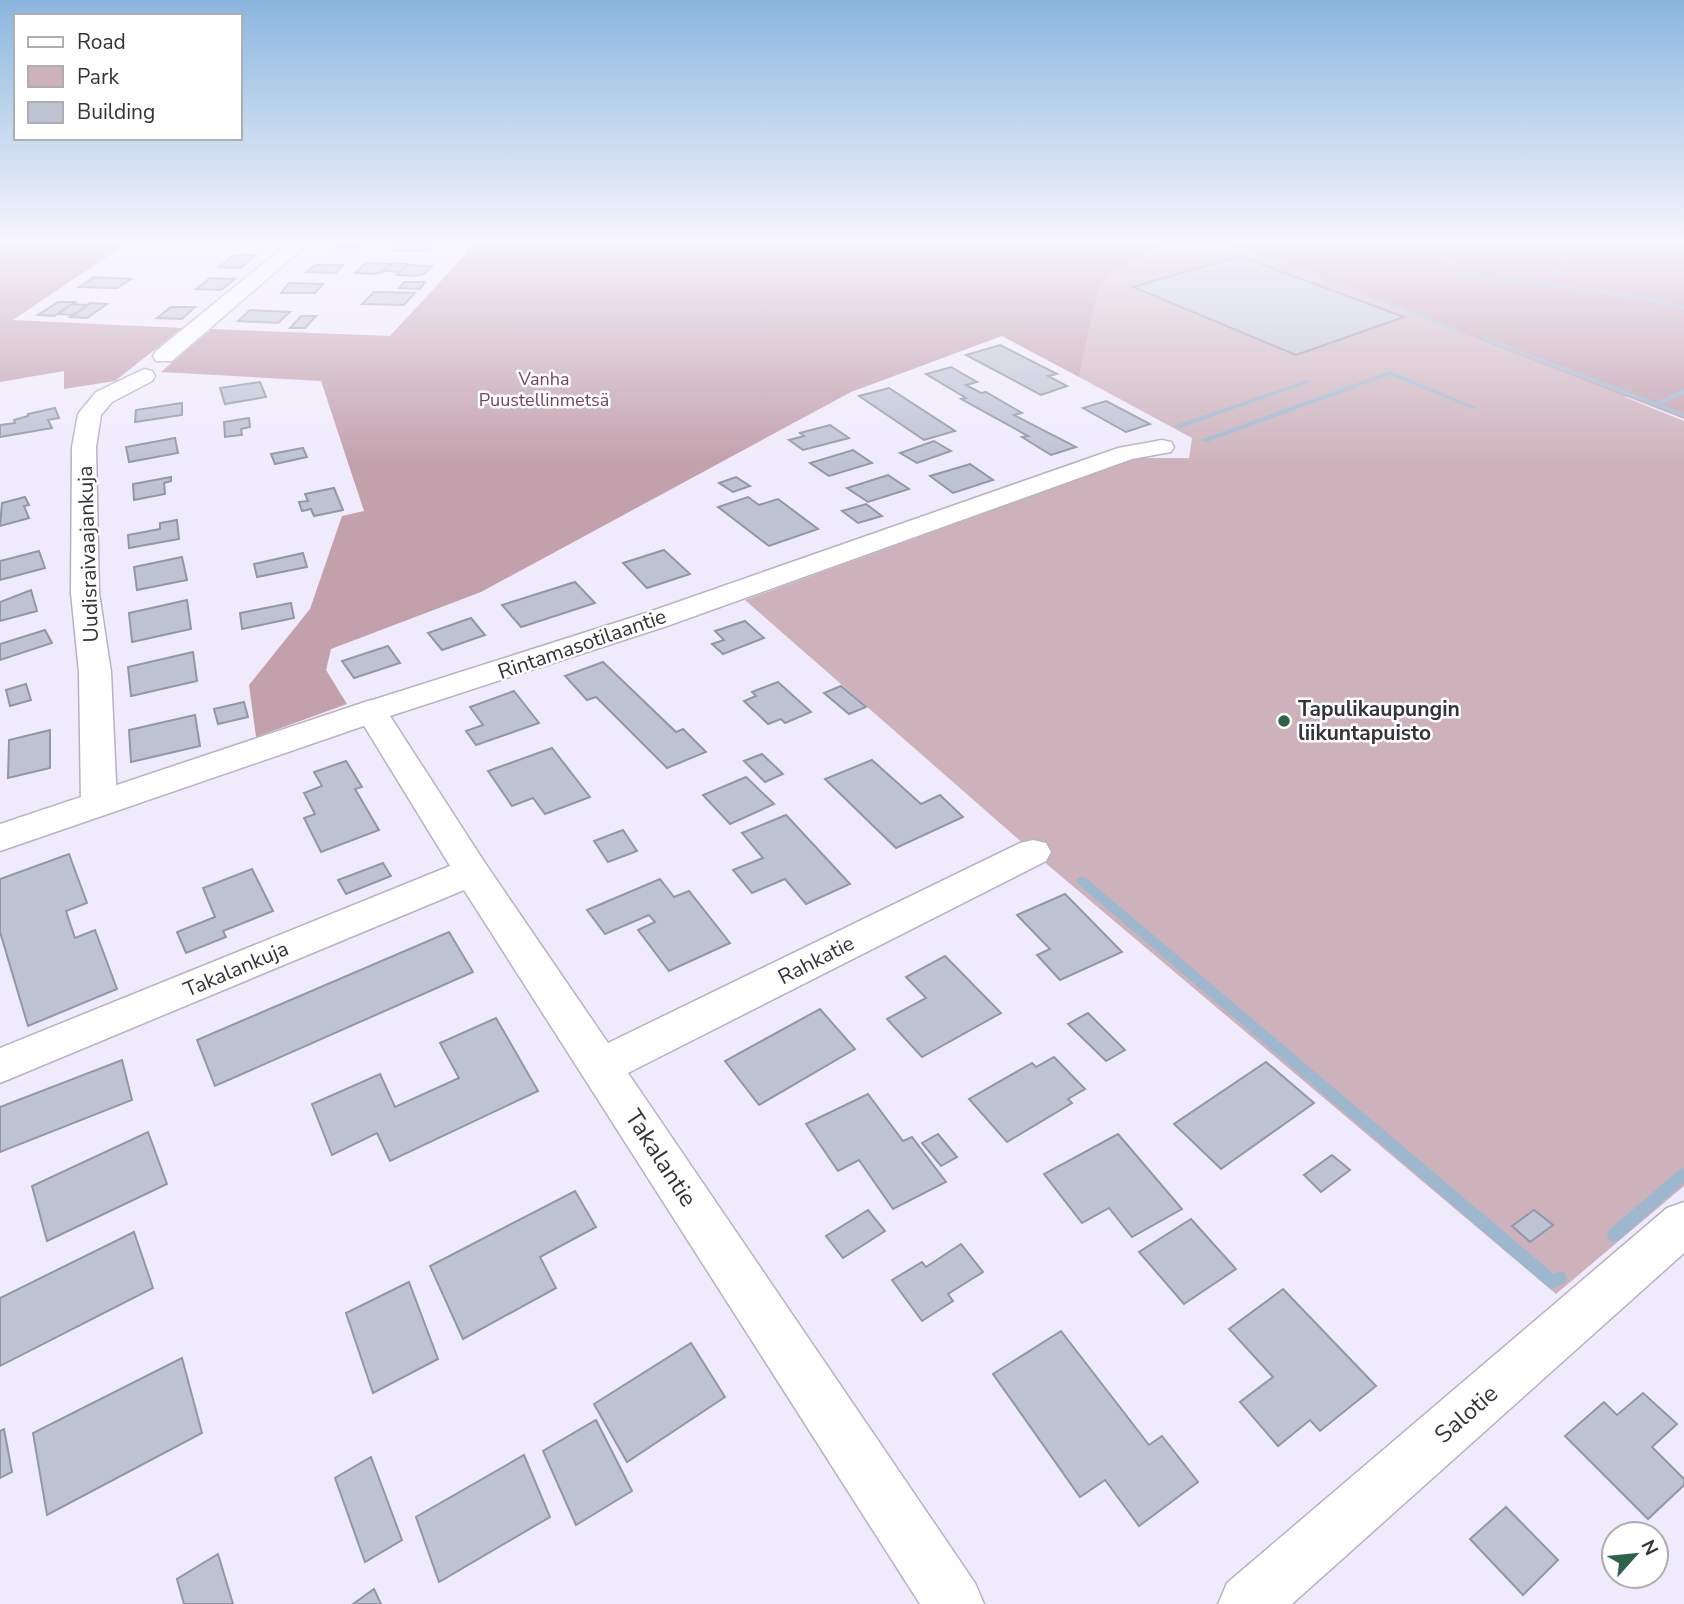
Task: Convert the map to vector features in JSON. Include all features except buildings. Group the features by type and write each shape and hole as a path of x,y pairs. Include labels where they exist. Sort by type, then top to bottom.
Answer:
{"street":[{"name":"Uudisraivaajankuja","path":"99,804 95,672 85,593 84,447 90,414 104,397 154,366 213,316"},
{"name":"Rintamasotilaantie","path":"0,838 371,711 476,680 729,594 1127,453 1163,447"},
{"name":"Takalantie","path":"371,711 472,872 954,1604"},
{"name":"Rahkatie","path":"600,1067 1032,852"},
{"name":"Takalankuja","path":"0,1066 472,872"},
{"name":"Salotie","path":"1248,1604 1684,1223"}],"green space":[{"path":"0,316 19,316 13,320 182,328 115,381 64,389 64,371 0,382"},
{"name":"Vanha Puustellinmetsä","path":"409,316 1093,316 1079,377 1002,336 851,392 481,592 331,649 326,670 347,704 256,737 249,685 310,609 342,516 364,511 321,381 161,372 212,329 390,336"},
{"name":"Tapulikaupungin liikuntapuisto","path":"1093,316 1667,316 1652,385 1625,397 1684,421 1684,1186 1556,1294 1049,866 745,600 1137,458 1189,458 1192,438 1079,377"},
{"path":"1417,316 1684,316 1684,419"}],"waterway":[{"path":"1422,316 1461,331"},
{"path":"1483,338 1684,415"},
{"path":"1204,440 1390,373 1475,408"},
{"path":"1177,426 1310,381"},
{"path":"1657,404 1684,391"},
{"path":"1082,881 1553,1282 1560,1278"},
{"path":"1614,1235 1684,1174"}],"place":[{"name":"Tapulikaupungin liikuntapuisto","path":"1284,721"}]}
